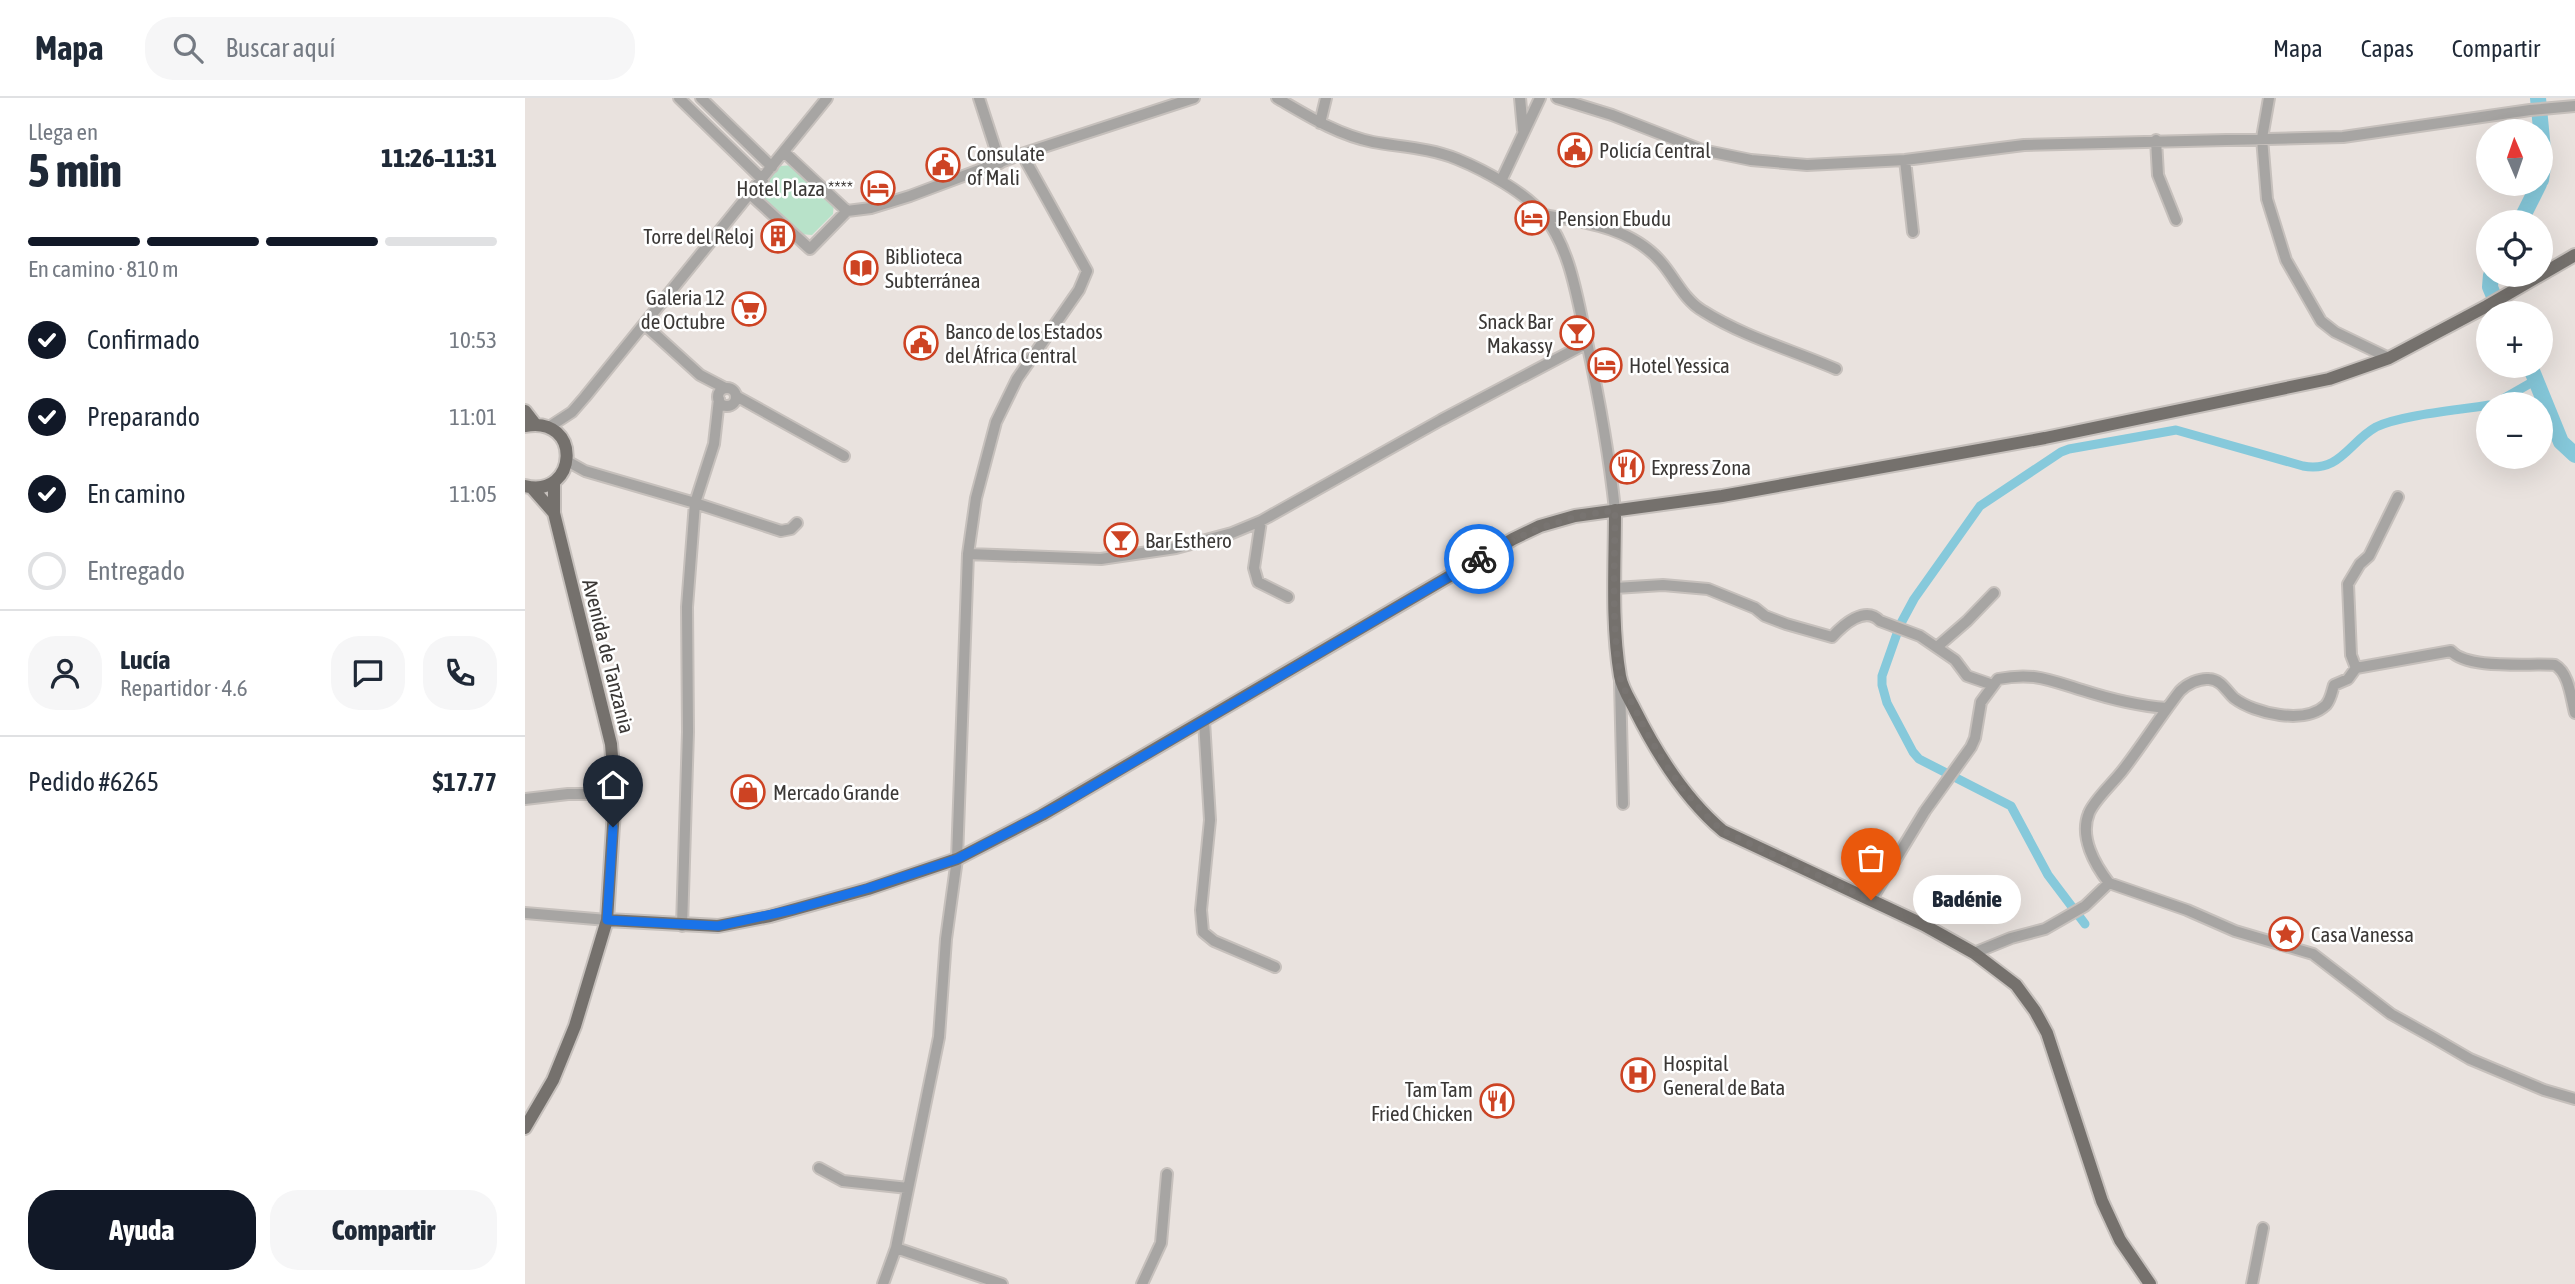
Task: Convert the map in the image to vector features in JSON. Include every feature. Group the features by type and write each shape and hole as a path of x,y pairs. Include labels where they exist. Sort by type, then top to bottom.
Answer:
{"main road":[{"path":"607,920 718,926 770,916 957,859 1041,815 1525,533 1575,516 1722,496 2125,423 2329,379 2389,358 2575,255"},
{"path":"525,411 530,425 549,427 561,437"},
{"name":"Avenida de Tanzania","path":"525,1128 553,1080 575,1026 607,920 615,794 611,744 554,513 566,448 561,437"},
{"path":"529,487 561,472"},
{"name":"Avenida de Tanzania","path":"529,487 554,513"},
{"path":"1615,510 1615,588 1620,679 1651,740 1675,777 1709,819 1738,840 1871,900 1974,953 2016,985 2047,1033 2102,1201 2120,1240 2150,1284"}],"street":[{"path":"679,98 763,180"},
{"path":"701,98 772,167"},
{"path":"979,98 1000,163"},
{"path":"750,194 810,249 847,211 871,208 909,196 1022,154 1194,98"},
{"path":"1277,98 1320,123 1361,139 1455,158 1501,181 1544,215 1571,271 1604,421 1615,510"},
{"path":"1320,123 1325,103 1333,98"},
{"path":"1520,98 1523,133"},
{"path":"1501,181 1540,98"},
{"path":"1556,98 1612,115 1702,150 1751,160 1807,165 1905,159 2024,145 2343,137 2575,106"},
{"path":"2269,98 2262,138 2267,200 2285,260 2321,321 2336,332 2389,358"},
{"path":"561,437 572,412 763,180 824,99"},
{"path":"2155,140 2158,175 2176,220"},
{"path":"784,152 847,211"},
{"path":"883,1284 895,1248 939,1037 946,939 957,859 968,554 976,498 996,422 1017,379 1087,277 1084,262 1022,154"},
{"path":"1905,159 1913,232"},
{"path":"1544,215 1615,230 1630,237 1649,248 1700,310 1739,330 1836,369"},
{"path":"645,325 721,395 722,404 733,400 844,456"},
{"path":"968,554 1101,559 1175,548 1233,533 1261,521 1587,342"},
{"path":"718,420 733,400 733,389 721,395"},
{"path":"682,926 688,732 687,607 695,503 714,444 721,395"},
{"path":"549,427 572,412"},
{"path":"561,472 585,471 781,531 791,529 797,523"},
{"path":"2356,668 2351,655 2348,584 2369,556 2398,497"},
{"path":"1261,521 1254,568 1258,582 1288,597"},
{"path":"1615,588 1663,585 1717,591 1786,624 1832,637 1844,624 1865,615 1876,617 1904,631 1912,632 1937,647 1955,660 1967,676 1993,685"},
{"path":"1937,647 1994,593"},
{"path":"2575,713 2561,668 2555,665 2472,662 2456,657 2451,651 2356,668 2348,680 2334,685 2326,705 2312,713 2290,715 2263,712 2234,697 2221,683 2210,679 2188,684 2089,812 2087,828 2095,865 2109,883 2187,910 2235,931 2313,954 2391,1014 2470,1059 2545,1090 2575,1099"},
{"path":"1871,900 1912,831 1975,738 1980,702 1998,679 2015,676 2044,677 2120,700 2167,708"},
{"path":"1620,679 1623,804"},
{"path":"1204,721 1210,820 1201,910 1203,932 1214,941 1275,967"},
{"path":"525,799 568,794 615,794"},
{"path":"1974,953 2011,937 2045,929 2085,906 2109,883"},
{"path":"525,912 607,920"},
{"path":"819,1168 843,1181 908,1188"},
{"path":"1142,1284 1161,1243 1167,1174"},
{"path":"2252,1284 2263,1228"},
{"path":"895,1248 1002,1284"}],"green space":[{"path":"793,165 834,203 833,214 812,235 800,234 765,201 763,187 781,166"}],"waterway":[{"path":"2538,98 2540,119"},
{"path":"2526,210 2533,196"},
{"path":"2490,287 2496,301"},
{"path":"2535,378 2561,442 2575,455"},
{"path":"2515,392 2536,380"},
{"path":"2085,924 2048,875 2011,806 1919,759 1887,703 1882,685 1882,676 1900,625 1914,599 1980,506 2069,449 2176,430 2303,466 2316,467 2335,461 2376,427 2415,416 2476,407"}],"way so far":[{"path":"1479,559 1540,526 1575,516 1615,510 1615,588 1620,679 1646,731 1675,777 1709,819 1723,831 1748,845 1871,900"}],"place":[{"name":"Policía Central","path":"1575,150"},
{"name":"Consulate of Mali","path":"943,165"},
{"name":"Hotel Plaza ****","path":"878,188"},
{"name":"Pension Ebudu","path":"1532,218"},
{"name":"Torre del Reloj","path":"778,236"},
{"name":"Biblioteca Subterránea","path":"861,268"},
{"name":"Galeria 12 de Octubre","path":"749,309"},
{"name":"Snack Bar Makassy","path":"1577,333"},
{"name":"Banco de los Estados del África Central","path":"921,343"},
{"name":"Hotel Yessica","path":"1605,365"},
{"name":"Express Zona","path":"1627,467"},
{"name":"Bar Esthero","path":"1121,540"},
{"name":"Mercado Grande","path":"748,792"},
{"name":"Badénie","path":"1871,900"},
{"name":"Casa Vanessa","path":"2286,934"},
{"name":"Hospital General de Bata","path":"1638,1075"},
{"name":"Tam Tam Fried Chicken","path":"1497,1101"}],"route":[{"path":"613,827 607,920 718,926 770,916 869,888 983,848 1479,559"}]}
